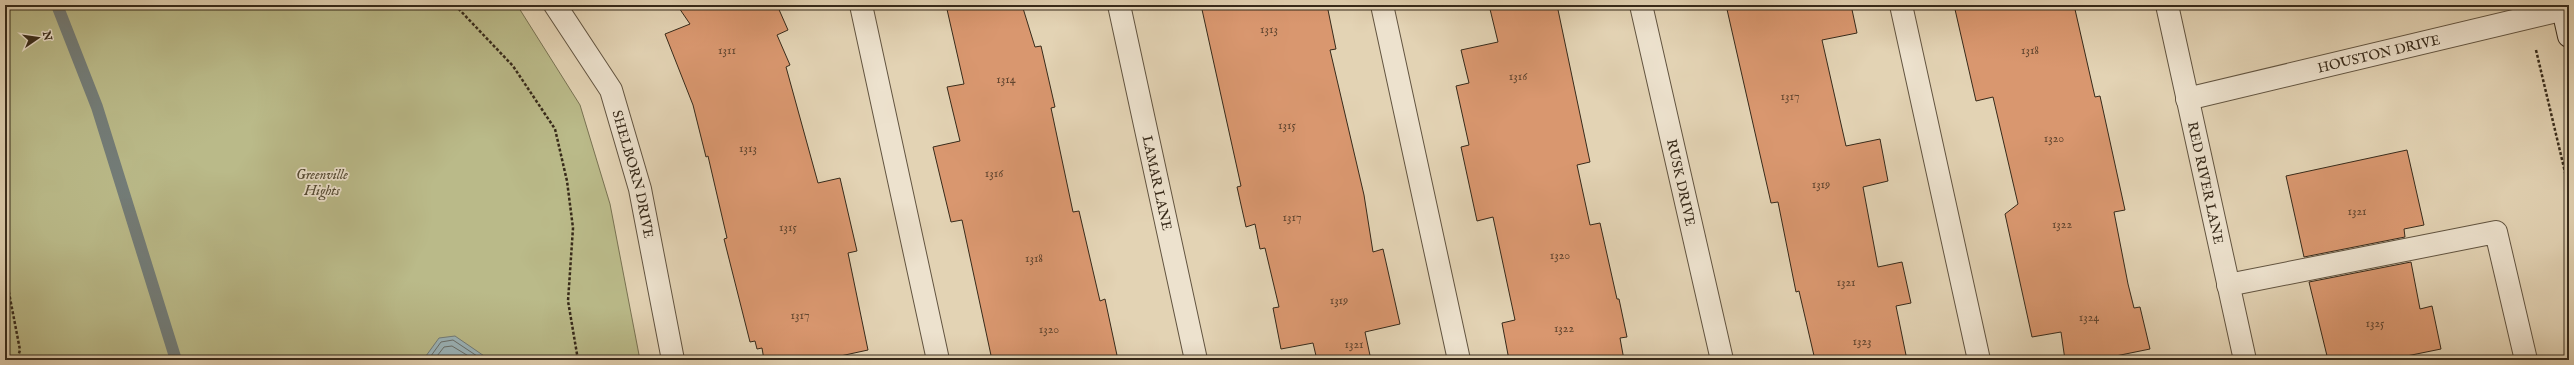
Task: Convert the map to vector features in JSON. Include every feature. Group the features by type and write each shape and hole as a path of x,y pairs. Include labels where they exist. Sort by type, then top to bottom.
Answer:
{"street":[{"name":"SHELBORN DRIVE","path":"555,5 611,90 640,189 673,360"},
{"path":"861,5 938,360"},
{"name":"LAMAR LANE","path":"1119,5 1196,360"},
{"path":"1382,5 1459,360"},
{"name":"RUSK DRIVE","path":"1641,5 1722,360"},
{"path":"1901,5 1979,360"},
{"name":"RED RIVER LANE","path":"2167,5 2245,360"},
{"path":"2564,8 2569,36"},
{"name":"HOUSTON DRIVE","path":"2187,99 2528,18 2564,8"},
{"path":"2228,285 2496,232 2526,360"}],"path":[{"path":"455,5 513,66 555,129 567,181 573,228 568,301 578,360"},
{"path":"2528,18 2569,189"},
{"path":"5,272 20,350 17,360"}],"green space":[{"name":"Greenville Hights","path":"5,5 517,5 580,105 610,204 640,360 5,360"}],"water":[{"path":"455,336 490,360 423,360 439,338"}],"building":[{"path":"677,5 777,5 788,30 777,35 790,65 786,67 818,183 840,178 857,251 848,253 868,350 822,360 764,360 762,348 757,349 755,341 750,342 724,239 727,238 708,156 706,157 693,105 665,34 690,24"},
{"path":"946,5 1022,5 1035,47 1041,46 1055,107 1051,108 1073,212 1079,211 1100,301 1105,299 1118,360 992,360 962,220 951,222 933,147 960,141 947,87 964,84"},
{"path":"1201,5 1327,5 1336,49 1330,50 1364,195 1373,252 1383,249 1400,324 1365,332 1371,360 1317,360 1313,343 1281,349 1273,308 1279,307 1265,248 1260,249 1255,224 1246,227 1237,187 1241,186"},
{"path":"1489,5 1557,5 1590,162 1577,165 1590,225 1600,223 1617,299 1619,299 1627,337 1620,338 1624,360 1509,360 1502,323 1515,320 1493,217 1477,221 1461,147 1469,145 1456,86 1469,83 1461,50 1498,42"},
{"path":"1726,5 1851,5 1857,33 1822,40 1846,146 1880,139 1888,181 1863,187 1878,267 1902,262 1911,303 1896,306 1907,360 1815,360 1799,291 1796,292 1778,202 1771,203"},
{"path":"1954,5 2074,5 2095,97 2100,96 2125,210 2114,212 2128,284 2134,308 2140,307 2150,349 2096,360 2065,360 2061,332 2032,337 2005,214 2018,204 1993,97 1976,101"},
{"path":"2407,150 2424,225 2404,229 2405,237 2304,257 2286,176"},
{"path":"2411,262 2420,309 2432,306 2441,349 2387,360 2328,360 2309,282"}],"waterway":[{"path":"57,5 97,107 176,360"}]}
